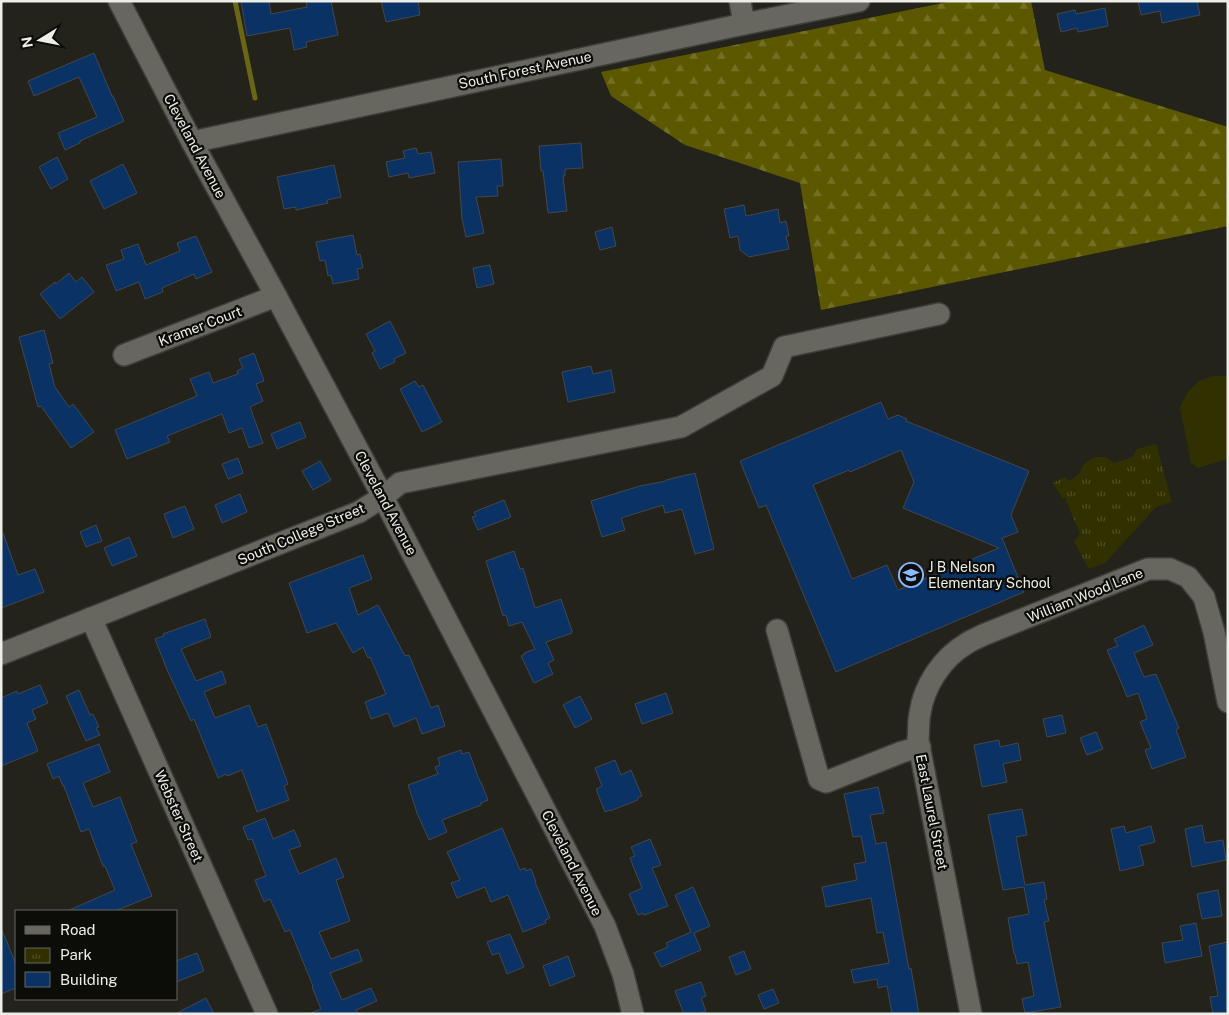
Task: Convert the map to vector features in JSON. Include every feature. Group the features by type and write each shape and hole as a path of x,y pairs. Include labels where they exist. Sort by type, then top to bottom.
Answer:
{"street":[{"name":"Cleveland Avenue","path":"119,1 192,142 383,497 605,926 623,974 633,1014"},
{"path":"740,1 744,24"},
{"name":"South Forest Avenue","path":"192,142 859,1"},
{"name":"Kramer Court","path":"124,355 276,296"},
{"name":"South College Street","path":"1,654 359,512 383,497 400,483 681,427 772,376 784,347 939,314"},
{"name":"William Wood Lane","path":"983,635 1148,569 1170,569 1188,577 1204,597 1214,632 1228,702"},
{"name":"Webster Street","path":"91,618 267,1014"},
{"path":"777,630 820,779 826,782 902,752 920,747"},
{"name":"East Laurel Street","path":"971,1014 918,740 920,712 927,690 938,669 966,643 983,635"}],"green space":[{"path":"953,1 1031,1 1045,70 1228,127 1228,226 821,310 800,183 685,145 611,96 601,72"},
{"path":"1212,376 1228,376 1228,459 1198,468 1191,463 1180,407 1188,392 1199,381"},
{"path":"1156,444 1172,502 1156,507 1105,563 1089,569 1074,541 1080,534 1065,498 1063,499 1053,483 1064,477 1070,481 1079,474 1084,464 1094,457 1106,457 1114,463 1133,457 1137,449"}],"building":[{"path":"241,1 269,1 271,14 307,7 306,1 331,1 338,35 306,42 307,47 294,50 290,28 247,36"},
{"path":"381,1 418,1 420,15 386,22"},
{"path":"1138,1 1197,1 1200,15 1162,23 1160,11 1141,15"},
{"path":"1105,8 1108,26 1078,32 1077,28 1061,32 1057,14 1075,10 1076,14"},
{"path":"94,53 124,121 65,150 58,133 97,117 79,77 34,96 28,81"},
{"path":"581,143 583,168 565,169 565,176 563,176 567,211 548,213 539,146"},
{"path":"416,148 418,154 431,152 435,173 409,178 408,173 389,177 386,162 405,158 403,151"},
{"path":"57,157 68,179 51,189 39,167"},
{"path":"501,159 503,186 497,186 498,196 476,197 484,233 466,237 462,219 458,162"},
{"path":"123,164 137,193 104,209 90,181"},
{"path":"334,165 341,197 327,200 328,203 296,210 296,207 284,209 277,177"},
{"path":"744,205 746,216 778,209 780,223 786,221 789,236 786,236 789,249 749,257 740,250 738,236 730,238 724,209"},
{"path":"612,227 616,246 600,250 595,232"},
{"path":"353,235 357,255 360,254 363,268 357,269 359,279 333,284 331,275 328,276 325,260 320,261 316,242"},
{"path":"196,236 212,272 196,279 194,274 162,288 163,292 145,299 139,282 116,291 106,265 124,259 121,250 138,244 146,265 180,251 177,243"},
{"path":"490,265 494,284 477,288 473,268"},
{"path":"69,273 76,282 82,277 94,292 60,319 40,294"},
{"path":"390,321 406,353 394,359 395,362 380,369 372,353 375,351 366,334"},
{"path":"44,330 53,363 49,364 55,387 69,407 73,404 94,432 71,448 41,406 38,407 19,337"},
{"path":"254,353 264,381 256,384 263,401 250,407 263,443 249,448 242,428 229,433 222,414 167,436 170,442 127,459 115,430 197,396 190,379 209,372 213,383 238,374 237,371 243,368 239,359"},
{"path":"591,366 593,374 611,370 615,392 568,402 562,372"},
{"path":"415,381 419,387 423,385 442,422 422,432 400,389"},
{"name":"J B Nelson Elementary School","path":"881,402 888,419 898,415 907,419 906,421 1029,471 1011,515 1018,532 1002,538 1024,592 836,672 766,505 759,508 740,461","holes":["901,450 914,482 903,508 999,548 898,590 887,565 852,579 813,485 849,470 850,472"]},
{"path":"300,422 306,437 277,449 271,434"},
{"path":"238,458 243,473 228,479 222,464"},
{"path":"320,461 331,480 313,490 302,471"},
{"path":"695,473 714,549 695,554 682,509 665,513 663,505 621,518 625,530 602,537 591,501 640,486"},
{"path":"240,494 247,512 222,523 215,505"},
{"path":"504,500 511,517 478,530 472,517 476,516 474,512"},
{"path":"185,506 194,529 173,538 164,514"},
{"path":"96,525 102,541 86,547 80,532"},
{"path":"1,533 3,533 18,575 35,569 44,592 1,608"},
{"path":"129,537 137,556 112,566 104,548"},
{"path":"514,551 520,569 523,568 535,608 561,599 572,631 572,633 546,642 554,660 548,663 553,674 534,683 521,656 535,649 522,622 509,626 506,615 503,616 486,561"},
{"path":"363,555 372,579 349,588 358,615 378,605 405,656 409,655 431,708 438,705 445,726 422,734 416,718 394,727 388,713 371,719 365,702 386,694 370,657 368,658 363,647 353,653 336,623 307,633 289,583"},
{"path":"205,619 211,637 181,649 196,681 222,671 226,683 204,692 215,718 249,705 258,727 266,724 288,784 284,786 289,800 257,812 242,770 218,778 194,719 191,721 155,639 164,636 163,634"},
{"path":"1144,625 1153,645 1134,653 1144,677 1156,674 1179,728 1176,730 1186,757 1152,769 1145,750 1151,748 1140,722 1147,719 1138,693 1127,697 1107,650 1118,646 1114,639"},
{"path":"40,685 48,703 32,710 36,719 27,723 38,751 1,766 1,698 17,691 18,694"},
{"path":"79,690 90,715 93,714 99,727 96,728 100,735 86,741 66,696"},
{"path":"666,693 673,713 642,724 635,704"},
{"path":"580,696 592,719 575,728 563,705"},
{"path":"1062,715 1066,733 1047,737 1043,719"},
{"path":"1096,732 1103,749 1087,755 1080,738"},
{"path":"999,740 1000,747 1018,743 1021,760 1003,764 1007,782 982,787 974,745"},
{"path":"99,744 110,772 83,783 93,807 120,797 137,842 131,844 152,896 117,910 69,910 115,890 105,866 103,866 89,829 81,832 59,776 53,779 47,764"},
{"path":"461,750 462,754 469,752 488,800 481,803 481,805 442,820 447,832 429,840 417,813 408,785 438,774 435,767 440,765 438,758"},
{"path":"615,760 621,775 631,770 642,796 637,798 638,800 605,812 596,789 602,786 595,768"},
{"path":"878,787 884,813 870,815 876,844 886,842 919,1014 892,1014 887,986 878,988 877,979 854,983 851,970 889,963 883,932 877,933 871,898 826,907 822,887 857,880 854,864 866,862 861,836 853,837 844,794"},
{"path":"1022,809 1027,835 1016,837 1025,885 1044,882 1047,899 1044,900 1049,921 1044,922 1061,1007 1025,1013 1022,999 1034,996 1028,962 1017,964 1008,918 1029,914 1024,887 1003,890 988,815"},
{"path":"265,818 273,839 294,830 301,846 289,850 299,874 336,858 344,877 336,880 350,921 319,932 331,959 358,949 362,961 330,973 342,1000 371,988 377,1001 356,1010 358,1014 309,1014 321,1009 313,986 290,930 285,932 270,899 264,902 255,880 266,876 252,839 248,840 243,827"},
{"path":"1202,825 1205,843 1223,840 1226,860 1192,867 1185,829"},
{"path":"1124,826 1126,833 1151,826 1155,842 1139,846 1144,865 1120,871 1111,829"},
{"path":"502,828 520,870 525,868 526,871 531,869 550,918 545,920 546,923 523,932 508,895 491,902 485,887 457,898 451,883 460,880 447,852"},
{"path":"650,839 661,865 652,868 668,906 644,915 643,913 638,915 629,894 642,888 630,858 635,856 631,847"},
{"path":"693,887 710,926 694,933 701,950 661,967 654,953 668,947 666,943 691,932 675,895"},
{"path":"1218,890 1222,916 1202,919 1197,894"},
{"path":"1196,923 1202,956 1165,963 1162,943 1183,940 1180,926"},
{"path":"1,928 15,962 15,988 1,994"},
{"path":"510,934 524,967 507,974 499,953 492,955 487,942"},
{"path":"1228,942 1228,1014 1213,1014 1210,997 1218,996 1209,946"},
{"path":"744,951 751,969 736,975 729,957"},
{"path":"197,953 204,971 178,981 178,960"},
{"path":"568,956 575,976 550,986 543,966"},
{"path":"701,982 706,996 701,998 706,1011 697,1014 684,1014 675,991"},
{"path":"773,989 779,1003 764,1009 758,995"},
{"path":"206,998 214,1014 175,1014"}],"waterway":[{"path":"235,1 255,98"}],"place":[{"name":"J B Nelson Elementary School","path":"911,575"}]}
